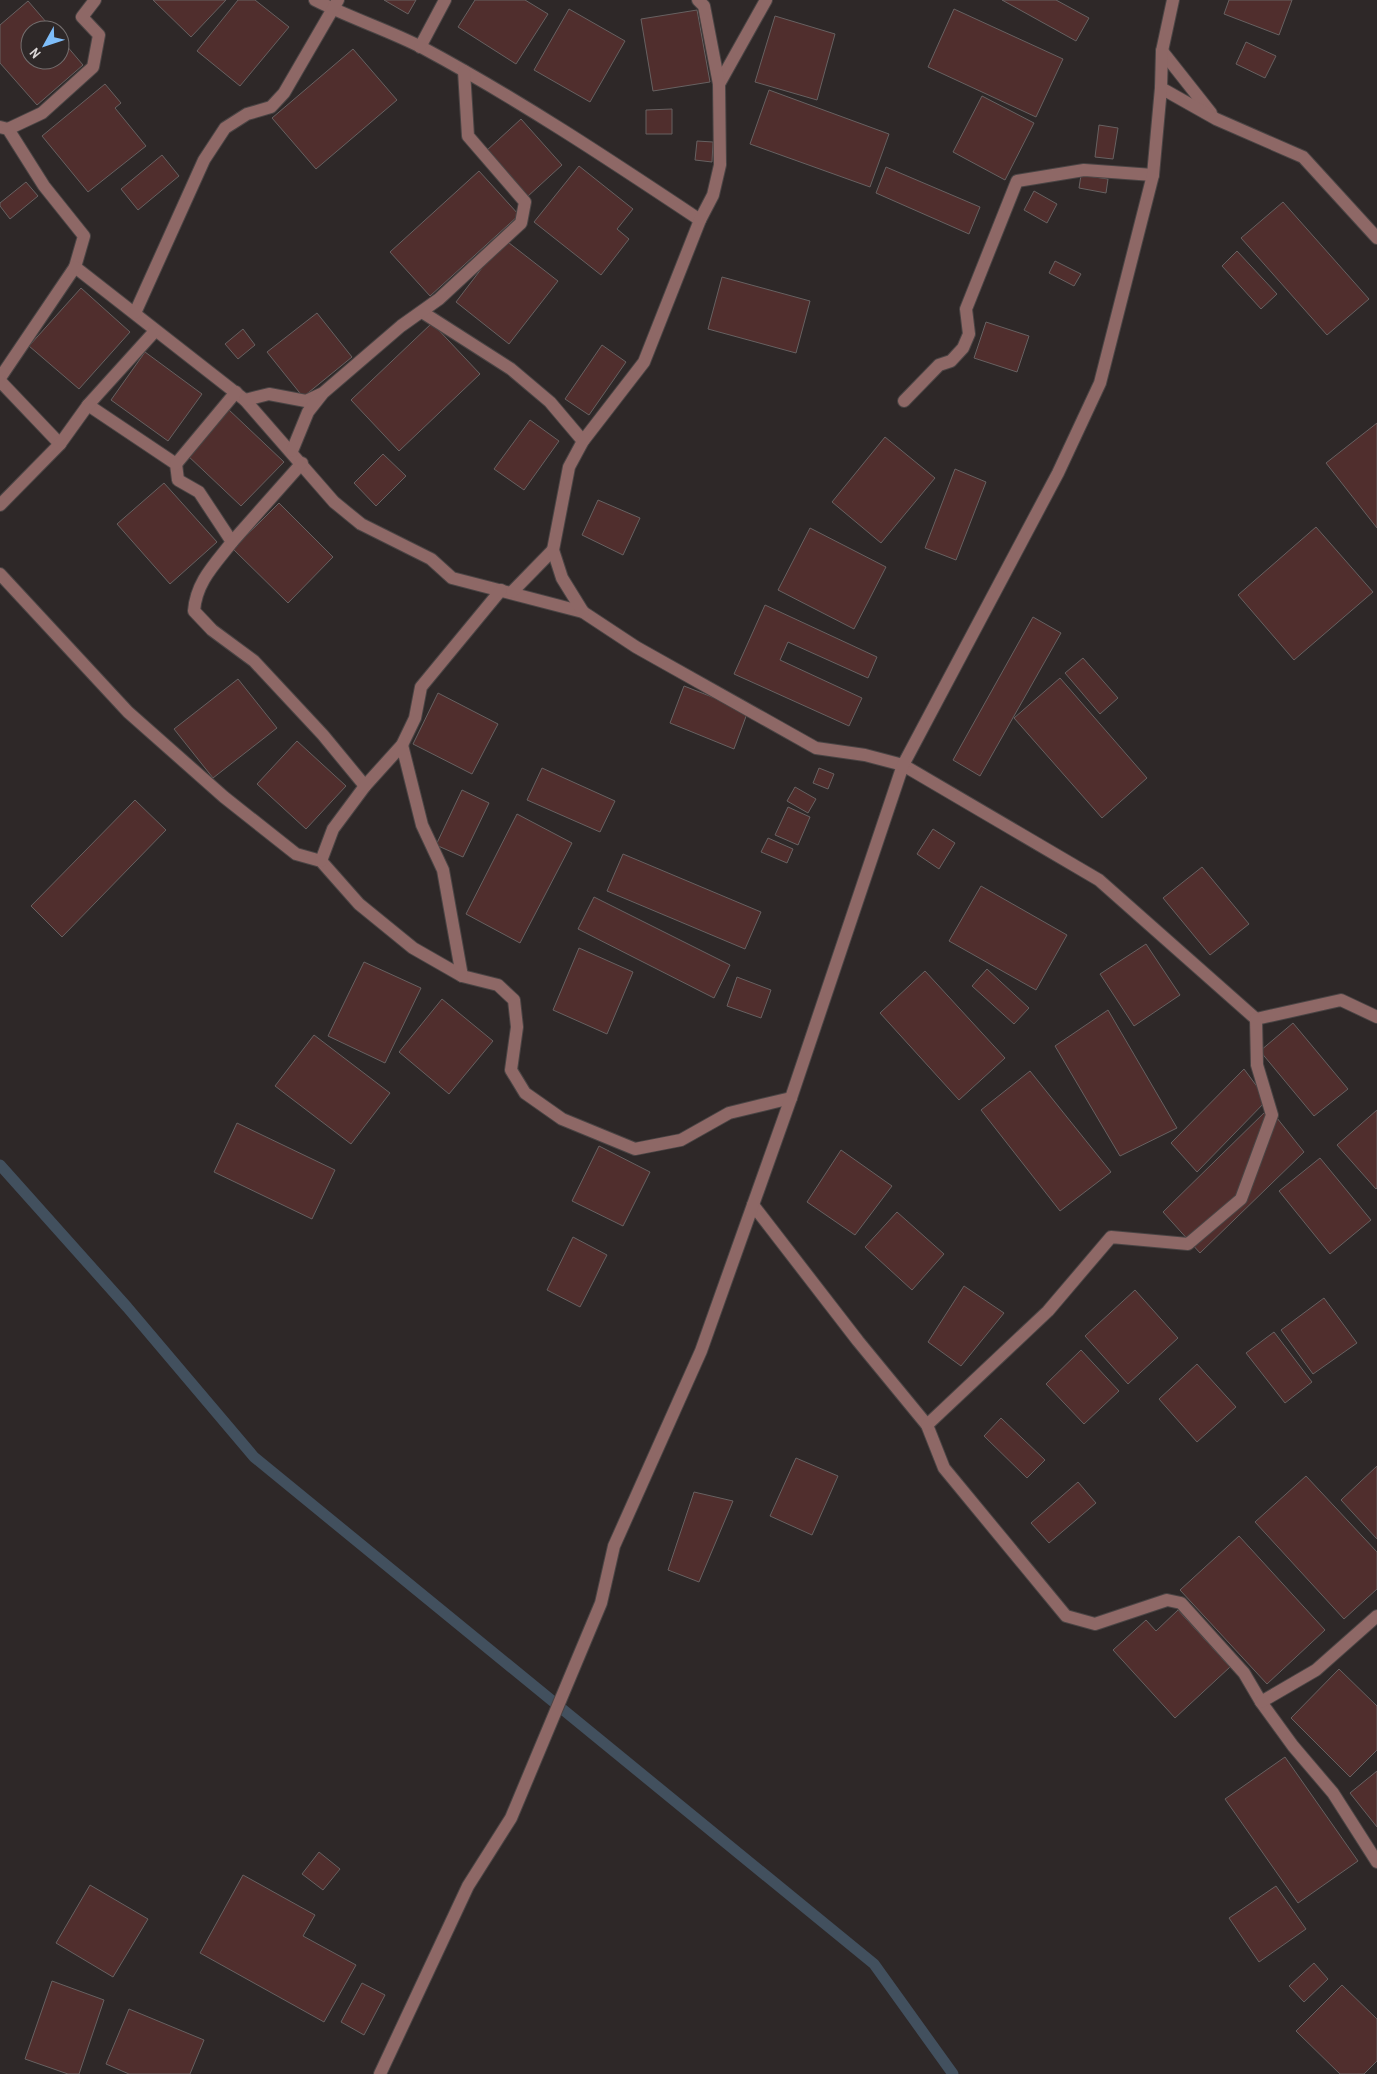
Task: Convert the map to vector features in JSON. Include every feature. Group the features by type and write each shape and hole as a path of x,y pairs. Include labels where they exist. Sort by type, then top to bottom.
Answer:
{"street":[{"path":"60,444 0,380 75,267 84,236 44,186 4,128 42,112 93,67 99,36 82,17 95,0"},
{"path":"315,0 335,4 464,71 621,168 700,220"},
{"path":"420,47 445,0"},
{"path":"584,612 562,578 553,550 569,467 583,441 644,362 700,220 713,195 720,165 719,84 704,6 698,0"},
{"path":"719,84 766,0"},
{"path":"380,2074 468,1886 511,1818 601,1603 614,1546 701,1351 791,1098 903,764 1058,473 1100,382 1153,175 1161,88 1162,51 1173,0"},
{"path":"135,313 204,160 225,128 248,114 271,107 284,93 335,4"},
{"path":"1162,51 1216,119"},
{"path":"292,451 308,412 323,393 400,326 422,312 521,223 525,202 468,136 464,71"},
{"path":"1161,88 1216,119 1303,157 1377,238"},
{"path":"904,401 938,365 951,361 963,348 969,334 966,309 1017,181 1084,170 1153,175"},
{"path":"75,267 241,396 292,451 334,502 360,524 431,559 452,578 584,612 636,647 816,748 865,755 903,764 1099,880 1256,1019 1257,1064 1272,1115 1240,1199 1188,1244 1111,1237 1048,1311 927,1425"},
{"path":"422,312 511,369 550,402 583,441"},
{"path":"0,505 60,444 88,405 155,331"},
{"path":"176,464 241,396 269,394 306,401 323,393"},
{"path":"88,405 176,464 178,480 199,492 232,542"},
{"path":"302,464 232,542 202,580 195,597 194,611 212,630 254,661 323,735 365,786"},
{"path":"321,861 333,829 365,786 402,745 415,718 421,687 506,591 553,550"},
{"path":"0,574 143,725 224,797 296,854 321,861 359,904 413,948 462,976 498,985 514,1000 517,1027 511,1070 525,1093 562,1119 635,1149 681,1140 729,1113 791,1098"},
{"path":"402,745 422,825 443,870 462,976"},
{"path":"1256,1019 1341,1000 1377,1017"},
{"path":"753,1205 858,1342 927,1425 944,1468 1066,1616 1095,1624 1166,1600 1181,1603 1244,1673 1261,1702 1293,1746 1333,1793 1377,1862"},
{"path":"1261,1702 1316,1670 1377,1616"}],"building":[{"path":"153,0 226,0 191,37"},
{"path":"238,0 255,0 289,27 240,86 197,51"},
{"path":"384,0 416,0 408,14"},
{"path":"475,0 525,0 548,14 516,64 458,27"},
{"path":"1002,0 1056,0 1089,18 1076,41"},
{"path":"1229,0 1292,0 1279,35 1224,14"},
{"path":"28,1 44,20 20,20 20,70 70,70 70,50 83,65 37,105 0,63 0,25"},
{"path":"569,9 625,41 590,102 534,70"},
{"path":"954,9 1063,59 1036,117 928,67"},
{"path":"697,10 710,82 653,91 641,19"},
{"path":"775,16 835,34 817,100 755,82"},
{"path":"1246,42 1276,56 1265,78 1236,64"},
{"path":"353,49 397,100 316,169 272,118"},
{"path":"105,84 121,103 115,108 146,146 88,192 42,136"},
{"path":"769,90 889,134 870,187 750,144"},
{"path":"982,96 1034,123 1005,180 953,152"},
{"path":"672,109 672,134 646,134 646,110"},
{"path":"521,119 562,165 527,197 486,151"},
{"path":"1099,125 1118,128 1113,159 1095,157"},
{"path":"697,141 713,142 712,162 695,160"},
{"path":"162,155 179,176 138,210 121,189"},
{"path":"579,166 633,209 617,229 629,239 601,275 534,222"},
{"path":"886,167 980,207 969,234 876,193"},
{"path":"479,171 519,215 430,296 390,252"},
{"path":"1081,175 1108,179 1106,193 1079,188"},
{"path":"26,182 38,196 10,219 0,206 0,203"},
{"path":"1034,191 1057,204 1047,223 1024,210"},
{"path":"1283,202 1369,299 1327,335 1241,238"},
{"path":"504,239 558,281 509,344 456,302"},
{"path":"1237,251 1277,294 1261,309 1222,266"},
{"path":"1055,261 1081,274 1074,286 1049,273"},
{"path":"722,277 810,301 796,353 708,329"},
{"path":"81,288 130,332 79,389 29,346"},
{"path":"317,313 352,357 303,397 267,352"},
{"path":"986,322 1029,336 1017,372 974,358"},
{"path":"432,323 480,374 399,451 351,400"},
{"path":"243,329 255,345 238,359 225,344"},
{"path":"602,345 626,362 589,415 565,399"},
{"path":"145,352 202,394 168,441 111,400"},
{"path":"228,409 284,462 241,506 186,454"},
{"path":"530,420 559,441 524,490 494,469"},
{"path":"1377,423 1377,528 1326,463"},
{"path":"885,437 935,478 881,543 832,502"},
{"path":"383,454 406,476 376,506 354,483"},
{"path":"955,469 986,482 956,560 925,548"},
{"path":"164,483 217,542 170,584 117,524"},
{"path":"598,500 640,518 623,555 582,535"},
{"path":"279,503 333,557 288,603 233,549"},
{"path":"1316,527 1373,592 1294,660 1238,595"},
{"path":"810,528 886,567 854,629 778,590"},
{"path":"765,605 877,657 868,678 788,642 780,660 862,698 849,726 734,674"},
{"path":"1033,617 1061,633 980,776 953,760"},
{"path":"1083,658 1118,698 1100,714 1065,673"},
{"path":"1060,678 1147,778 1102,818 1014,718"},
{"path":"238,679 277,728 213,778 174,729"},
{"path":"684,686 748,711 734,749 670,723"},
{"path":"438,693 498,724 472,774 413,744"},
{"path":"297,741 346,786 306,829 257,784"},
{"path":"542,768 615,801 600,832 527,800"},
{"path":"819,768 834,774 828,789 813,783"},
{"path":"795,787 816,799 808,813 787,801"},
{"path":"462,790 489,803 463,857 436,845"},
{"path":"135,800 166,830 62,937 31,906"},
{"path":"788,807 810,817 798,845 775,835"},
{"path":"517,814 572,843 520,943 466,914"},
{"path":"933,829 955,843 939,869 917,854"},
{"path":"768,838 793,849 787,863 761,852"},
{"path":"623,854 761,912 745,949 607,891"},
{"path":"1202,867 1249,924 1210,955 1163,898"},
{"path":"981,886 1067,935 1036,990 949,941"},
{"path":"594,897 730,965 714,998 578,929"},
{"path":"1146,944 1180,995 1134,1026 1100,974"},
{"path":"579,948 633,972 607,1034 553,1010"},
{"path":"364,962 421,988 385,1063 328,1036"},
{"path":"987,969 1029,1008 1014,1024 972,986"},
{"path":"925,971 1005,1058 959,1100 880,1013"},
{"path":"737,977 771,990 761,1018 727,1006"},
{"path":"442,999 493,1041 449,1094 399,1052"},
{"path":"1108,1010 1177,1128 1120,1156 1055,1046"},
{"path":"1293,1023 1348,1089 1314,1116 1260,1051"},
{"path":"314,1035 390,1093 351,1144 275,1086"},
{"path":"1244,1069 1267,1100 1197,1172 1171,1143"},
{"path":"1030,1071 1111,1172 1060,1211 981,1110"},
{"path":"1269,1108 1304,1152 1200,1253 1163,1212"},
{"path":"1377,1110 1377,1188 1376,1189 1337,1145"},
{"path":"237,1123 335,1170 312,1219 214,1172"},
{"path":"599,1146 650,1172 623,1226 572,1201"},
{"path":"841,1150 892,1186 855,1235 807,1202"},
{"path":"1320,1158 1371,1220 1330,1254 1279,1191"},
{"path":"897,1212 944,1254 912,1290 865,1247"},
{"path":"573,1237 607,1255 580,1307 547,1290"},
{"path":"964,1286 1004,1313 961,1366 928,1342"},
{"path":"1135,1290 1178,1338 1128,1384 1085,1336"},
{"path":"1324,1298 1357,1343 1313,1374 1281,1330"},
{"path":"1274,1332 1312,1382 1285,1403 1246,1353"},
{"path":"1081,1350 1119,1391 1084,1424 1046,1384"},
{"path":"1197,1364 1236,1407 1197,1442 1159,1399"},
{"path":"1001,1418 1045,1460 1027,1478 984,1436"},
{"path":"796,1458 838,1476 812,1535 770,1516"},
{"path":"1377,1466 1377,1539 1341,1500"},
{"path":"1306,1476 1377,1552 1377,1589 1344,1619 1255,1522"},
{"path":"1078,1482 1096,1503 1049,1543 1031,1523"},
{"path":"694,1492 733,1501 699,1582 668,1570"},
{"path":"1239,1536 1325,1630 1267,1684 1180,1590"},
{"path":"1178,1610 1230,1667 1175,1718 1113,1650 1146,1620 1156,1631"},
{"path":"1339,1669 1377,1706 1377,1750 1350,1777 1291,1718"},
{"path":"1285,1757 1358,1861 1298,1903 1225,1799"},
{"path":"1377,1771 1377,1827 1350,1793"},
{"path":"319,1852 340,1869 323,1890 302,1874"},
{"path":"243,1875 315,1915 303,1936 356,1965 324,2022 200,1953"},
{"path":"90,1885 148,1919 113,1977 56,1943"},
{"path":"1276,1886 1306,1929 1259,1962 1229,1918"},
{"path":"1314,1963 1328,1979 1304,2002 1289,1986"},
{"path":"52,1981 104,2000 79,2074 68,2074 25,2059"},
{"path":"362,1983 385,1995 364,2035 341,2022"},
{"path":"1342,1985 1377,2019 1377,2061 1364,2074 1340,2074 1296,2031"},
{"path":"129,2009 204,2040 190,2074 129,2074 106,2064"}],"waterway":[{"path":"0,1165 127,1307 254,1457 874,1964 953,2074"}]}
